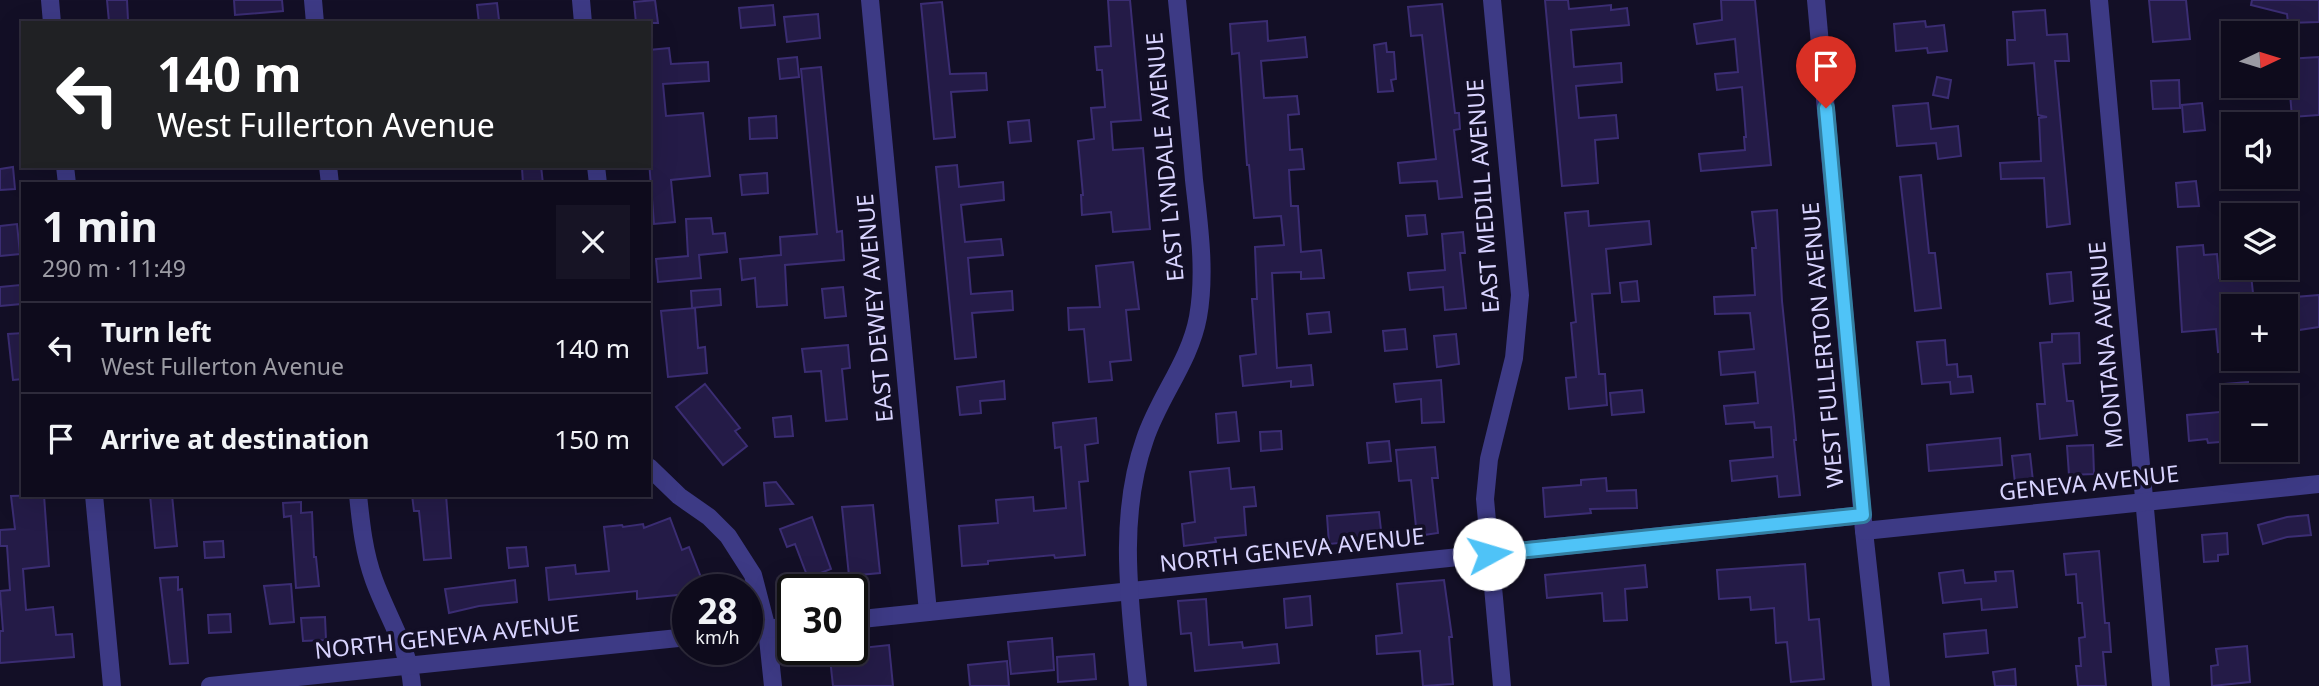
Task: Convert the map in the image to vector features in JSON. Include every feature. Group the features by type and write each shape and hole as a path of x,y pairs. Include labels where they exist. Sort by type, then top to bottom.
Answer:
{"street":[{"path":"50,0 52,21"},
{"path":"313,0 315,21"},
{"path":"580,0 583,21"},
{"name":"EAST DEWEY AVENUE","path":"870,0 928,612"},
{"name":"EAST LYNDALE AVENUE","path":"1138,686 1129,591 1128,527 1133,476 1146,436 1181,365 1198,319 1203,263 1177,0"},
{"name":"EAST MEDILL AVENUE","path":"1492,0 1520,295 1514,358 1489,459 1485,499 1502,686"},
{"name":"WEST FULLERTON AVENUE","path":"1816,0 1863,523 1881,686"},
{"name":"MONTANA AVENUE","path":"2099,0 2161,686"},
{"path":"651,469 728,536 753,575 767,628 773,686"},
{"name":"GENEVA AVENUE","path":"1863,523 2145,501 2319,484"},
{"path":"94,497 111,686"},
{"path":"358,497 362,533 373,579 410,665 412,686"},
{"name":"NORTH GENEVA AVENUE","path":"868,618 1489,554 1863,523"},
{"path":"763,629 777,627"},
{"name":"NORTH GENEVA AVENUE","path":"210,686 672,639"}],"building":[{"path":"107,0 127,0 128,20 109,21"},
{"path":"234,0 282,0 283,11 235,15"},
{"path":"655,0 658,23 636,21 634,2"},
{"path":"1108,0 1130,0 1141,120 1111,122 1113,150 1143,148 1150,229 1113,232 1111,212 1082,215 1078,141 1094,139 1091,108 1105,107 1102,70 1097,70 1095,47 1111,46"},
{"path":"1545,0 1568,0 1569,9 1611,5 1611,10 1627,8 1629,25 1571,30 1574,67 1621,63 1622,82 1576,86 1579,118 1616,115 1618,138 1595,140 1598,183 1562,186"},
{"path":"1721,0 1755,0 1771,165 1701,171 1699,154 1745,150 1742,87 1717,90 1715,74 1738,72 1735,39 1697,44 1694,24 1722,20"},
{"path":"2149,0 2186,0 2190,39 2153,42"},
{"path":"2252,0 2319,0 2319,22 2288,21 2287,14 2251,5"},
{"path":"942,2 950,74 986,73 987,90 951,92 955,137 934,139 921,4"},
{"path":"497,3 499,20 479,21 477,5"},
{"path":"1442,4 1455,113 1459,113 1460,129 1454,130 1462,197 1439,199 1437,181 1400,183 1398,163 1436,159 1422,35 1411,36 1408,7"},
{"path":"773,5 775,25 741,28 739,8"},
{"path":"2045,10 2047,35 2067,34 2069,61 2055,61 2070,224 2047,227 2044,178 2001,179 2000,163 2041,161 2039,118 2047,117 2038,115 2034,63 2008,65 2007,40 2015,40 2013,12"},
{"path":"818,14 820,38 787,42 784,17"},
{"path":"1267,21 1268,41 1305,37 1307,57 1261,61 1264,98 1297,96 1299,114 1288,115 1290,150 1302,149 1304,169 1289,170 1291,206 1298,206 1301,252 1321,250 1324,278 1301,279 1301,272 1272,273 1277,368 1311,365 1313,385 1291,387 1291,381 1243,386 1240,356 1256,354 1252,299 1257,299 1255,247 1284,245 1281,216 1254,218 1247,165 1239,53 1232,54 1230,24"},
{"path":"1925,21 1926,27 1944,25 1947,51 1928,53 1927,48 1896,51 1894,24"},
{"path":"1386,43 1387,52 1394,52 1396,79 1391,80 1393,91 1378,92 1374,45"},
{"path":"669,48 671,64 708,62 709,81 663,84 666,116 703,113 710,176 671,180 675,222 654,224 650,168 651,50"},
{"path":"797,57 799,77 780,79 778,59"},
{"path":"2319,57 2319,115 2298,117 2298,112 2292,112 2290,98 2298,98 2298,58"},
{"path":"821,67 837,232 842,231 844,260 785,265 787,305 757,307 755,278 742,280 740,259 781,255 780,237 817,234 801,69"},
{"path":"1937,77 1951,80 1948,98 1933,95"},
{"path":"2179,80 2180,108 2153,109 2151,81"},
{"path":"1928,103 1931,129 1958,126 1961,156 1938,159 1936,143 1897,146 1893,106"},
{"path":"2202,103 2205,130 2184,132 2182,105"},
{"path":"776,116 777,138 750,139 749,118"},
{"path":"1029,120 1031,141 1010,143 1008,122"},
{"path":"957,165 959,187 1003,182 1004,200 961,205 965,242 1001,239 1003,255 968,258 971,294 1012,291 1013,310 972,313 976,357 955,359 936,167"},
{"path":"13,167 15,189 0,190 0,169"},
{"path":"522,168 541,168 543,182 523,182"},
{"path":"767,173 768,193 742,195 740,175"},
{"path":"1921,175 1929,253 1935,253 1941,308 1915,311 1900,177"},
{"path":"2196,181 2199,206 2178,207 2176,183"},
{"path":"1777,210 1782,301 1800,495 1779,497 1777,476 1732,481 1730,461 1773,457 1771,427 1755,428 1754,422 1726,424 1724,406 1758,403 1755,372 1721,375 1719,352 1754,349 1750,313 1715,314 1714,297 1755,295 1752,248 1756,248 1752,212"},
{"path":"1588,211 1589,226 1649,221 1651,244 1606,249 1610,293 1592,294 1599,374 1605,374 1607,405 1569,409 1566,378 1576,377 1571,323 1576,322 1565,213"},
{"path":"1425,215 1427,234 1408,236 1406,216"},
{"path":"711,218 713,234 725,233 727,252 699,255 701,278 658,282 656,259 688,256 686,219"},
{"path":"17,224 20,254 0,256 0,226"},
{"path":"1463,232 1465,253 1460,253 1466,308 1445,310 1443,287 1410,290 1408,273 1445,270 1442,234"},
{"path":"2203,245 2204,255 2217,254 2221,280 2252,280 2253,293 2221,294 2221,352 2218,352 2216,329 2182,332 2177,247"},
{"path":"1133,262 1139,309 1126,310 1131,360 1110,362 1112,380 1089,382 1084,329 1069,330 1068,308 1100,307 1096,266"},
{"path":"2071,272 2073,301 2050,304 2047,274"},
{"path":"1637,281 1639,301 1622,302 1620,283"},
{"path":"20,285 21,304 0,306 0,287"},
{"path":"843,287 846,316 825,318 822,289"},
{"path":"720,289 721,305 692,308 691,291"},
{"path":"2319,295 2319,327 2299,330 2298,297"},
{"path":"695,308 698,348 705,347 707,373 668,377 661,311"},
{"path":"1329,312 1331,332 1309,334 1307,314"},
{"path":"1405,329 1407,349 1385,351 1383,331"},
{"path":"21,333 21,379 13,380 8,334"},
{"path":"2079,333 2080,363 2063,364 2067,401 2073,401 2077,435 2040,439 2037,404 2045,404 2040,343 2052,342 2052,334"},
{"path":"1456,334 1459,364 1437,367 1434,336"},
{"path":"1945,340 1947,365 1957,364 1958,377 1971,376 1973,392 1951,394 1950,382 1922,384 1917,342"},
{"path":"848,345 850,368 842,369 847,419 826,421 821,371 805,372 802,349"},
{"path":"1441,380 1444,422 1422,423 1421,399 1396,402 1394,384"},
{"path":"1004,381 1005,399 980,401 981,413 960,415 957,387"},
{"path":"2248,382 2248,385 2225,385"},
{"path":"705,384 740,428 735,431 747,446 723,465 676,407"},
{"path":"1642,390 1644,412 1612,415 1610,393"},
{"path":"1236,412 1239,441 1218,443 1216,414"},
{"path":"2221,412 2221,442 2208,443 2207,439 2189,441 2187,415"},
{"path":"791,416 793,436 775,437 773,418"},
{"path":"1096,418 1098,443 1085,445 1088,481 1079,482 1085,555 1055,558 1054,555 962,566 959,526 998,523 996,500 1033,497 1034,511 1066,508 1061,447 1055,448 1053,423"},
{"path":"1281,431 1282,449 1261,451 1260,432"},
{"path":"2000,438 2002,465 1929,471 1927,445"},
{"path":"1389,441 1391,461 1369,463 1367,443"},
{"path":"2093,445 2094,474 2069,475 2067,446"},
{"path":"1435,447 1438,478 1432,478 1438,533 1417,536 1411,480 1399,481 1396,450"},
{"path":"2030,454 2033,481 2015,483 2012,456"},
{"path":"1229,468 1231,489 1254,487 1256,506 1244,507 1246,535 1215,538 1216,542 1184,546 1182,524 1195,522 1190,472"},
{"path":"1606,478 1607,491 1636,490 1637,508 1590,509 1591,513 1545,517 1543,488 1581,485 1581,480"},
{"path":"776,482 793,504 766,506 764,483"},
{"path":"11,496 44,497 49,566 23,569 26,610 53,607 56,635 72,634 74,657 0,663 0,631 3,631 0,591 10,590 7,546 0,546 0,530 15,529"},
{"path":"150,497 172,497 177,546 155,548"},
{"path":"412,497 446,497 451,558 424,560 419,511 414,511"},
{"path":"301,502 301,513 312,512 314,557 319,586 296,588 291,516 284,517 283,503"},
{"path":"873,505 880,573 849,574 842,507"},
{"path":"1379,512 1382,539 1329,544 1327,516"},
{"path":"2308,515 2311,535 2287,537 2263,544 2258,525 2287,517"},
{"path":"812,517 831,569 818,574 806,574 795,544 787,547 780,529"},
{"path":"670,518 682,550 689,547 700,574 672,574 672,596 637,599 637,591 549,600 546,568 575,565 576,574 609,571 604,527 643,524 644,528"},
{"path":"2227,533 2228,554 2218,555 2218,561 2204,562 2202,535"},
{"path":"223,541 224,557 205,558 204,542"},
{"path":"526,547 528,566 509,568 507,548"},
{"path":"2099,551 2105,623 2109,623 2111,652 2103,652 2106,686 2078,686 2076,666 2081,666 2079,638 2085,637 2082,603 2078,603 2076,574 2066,575 2064,554"},
{"path":"1805,564 1809,620 1819,619 1824,679 1791,682 1787,642 1776,643 1774,608 1751,610 1750,597 1719,599 1717,570"},
{"path":"1645,565 1647,587 1625,589 1627,620 1604,621 1602,593 1547,598 1545,575"},
{"path":"1963,570 1965,583 1996,581 1995,572 2013,571 2017,607 1982,610 1981,599 1943,603 1939,573"},
{"path":"178,577 178,590 182,589 188,663 170,664 160,578"},
{"path":"515,580 517,602 479,606 449,613 445,589"},
{"path":"1444,580 1452,637 1449,637 1453,684 1423,686 1420,651 1377,654 1376,636 1402,633 1397,584"},
{"path":"291,584 294,622 270,624 264,586"},
{"path":"1310,596 1312,625 1286,628 1284,599"},
{"path":"1206,599 1209,645 1242,642 1243,648 1277,644 1279,663 1195,671 1191,633 1181,634 1178,601"},
{"path":"230,614 231,632 209,633 208,615"},
{"path":"325,617 326,640 303,641 301,618"},
{"path":"1986,630 1988,653 1946,657 1944,634"},
{"path":"1052,638 1054,670 1011,674 1008,642"},
{"path":"889,645 893,686 833,686 831,665 868,665 868,647"},
{"path":"2247,646 2250,682 2212,686 2211,666 2218,665 2216,649"},
{"path":"1094,654 1096,679 1058,682 1057,657"},
{"path":"1007,661 1009,686 970,686 968,665"},
{"path":"2015,669 2016,686 1995,686 1993,672"}],"route":[{"path":"1489,554 1863,515 1826,108"}]}
